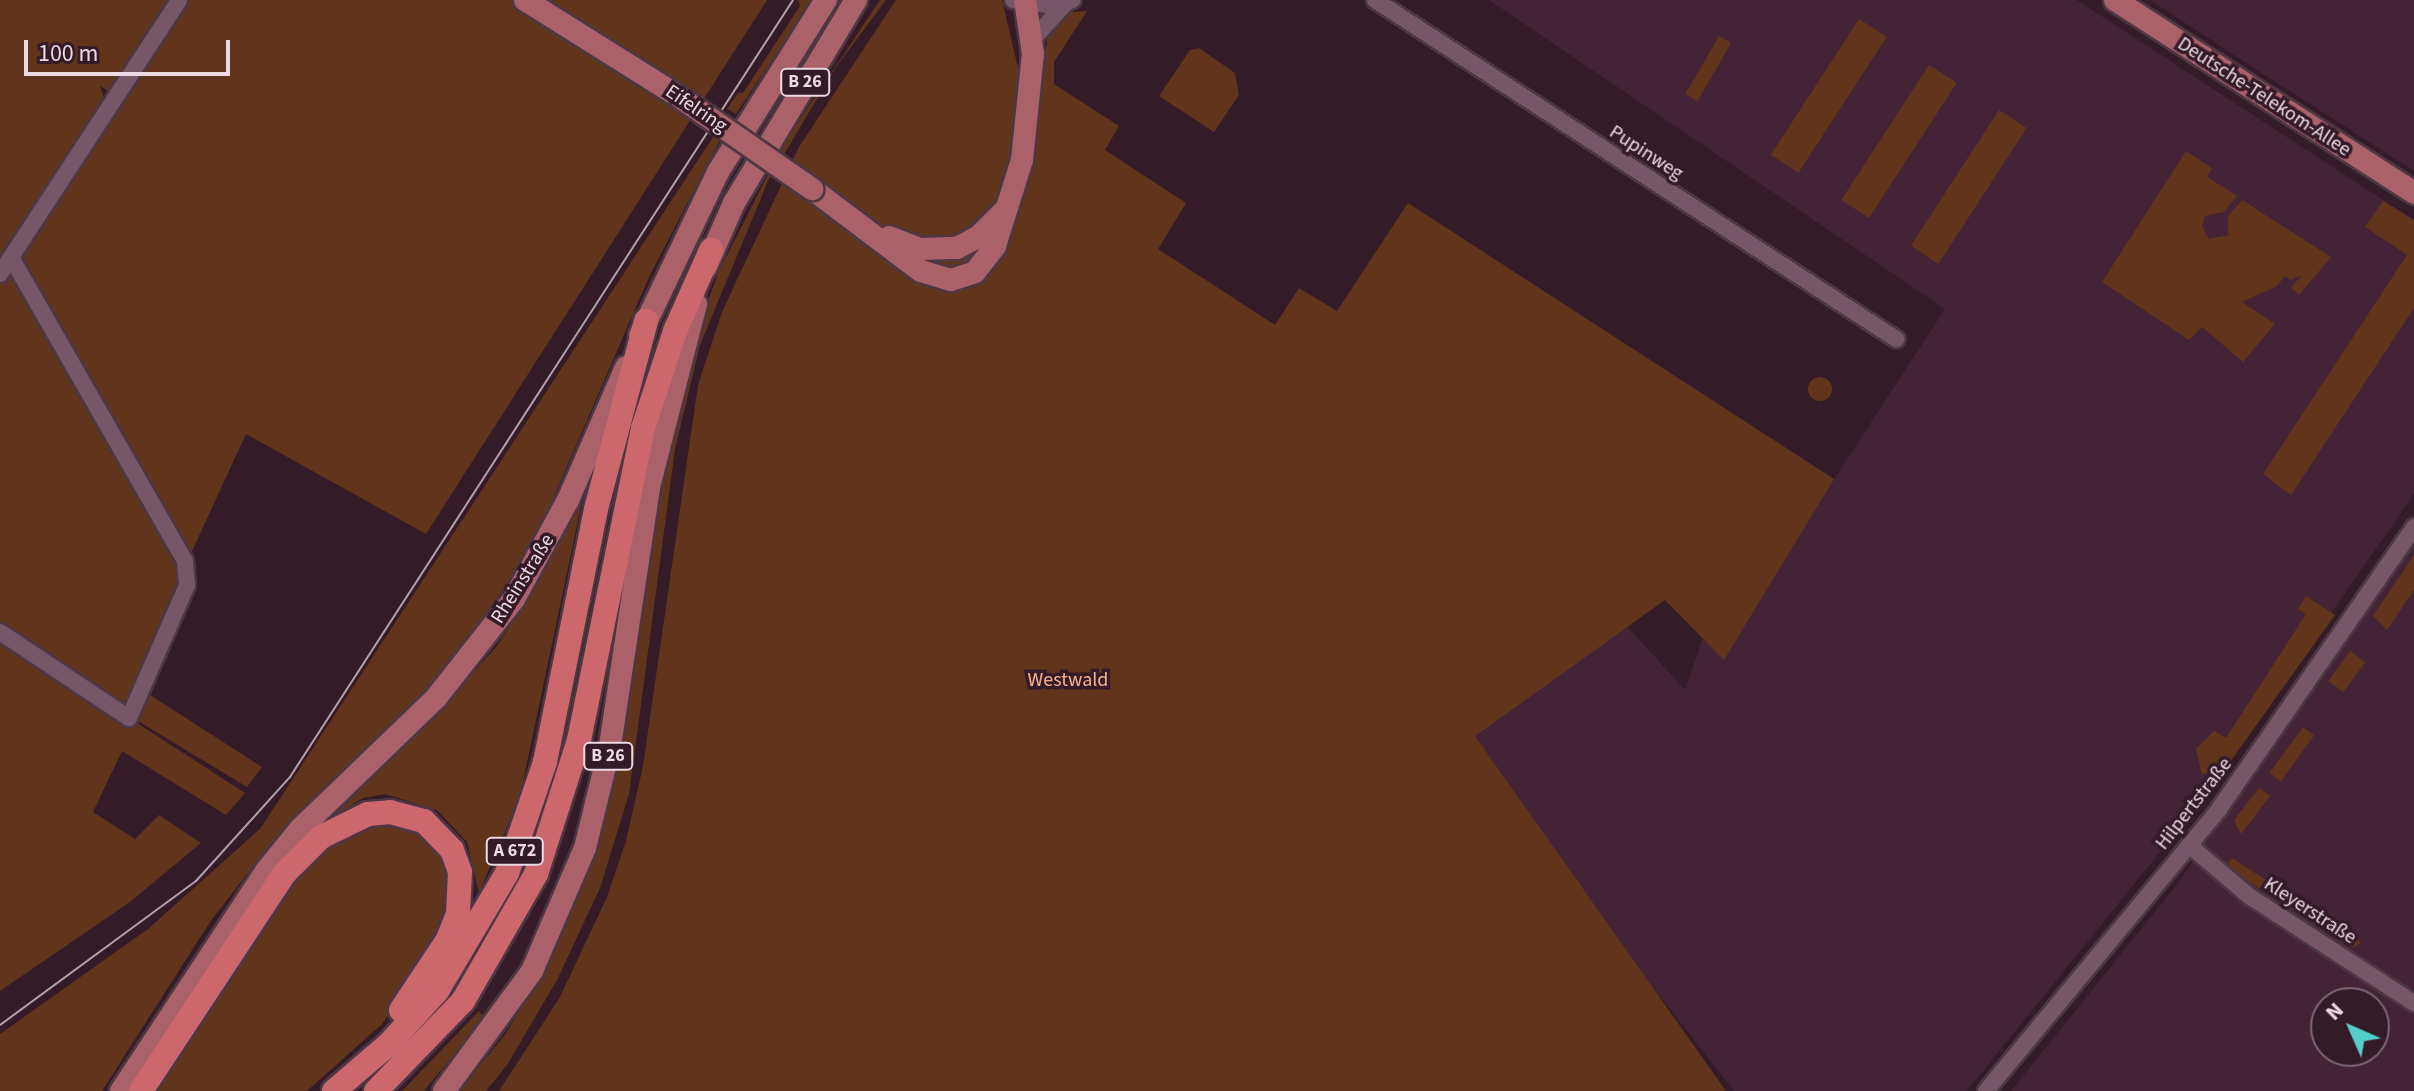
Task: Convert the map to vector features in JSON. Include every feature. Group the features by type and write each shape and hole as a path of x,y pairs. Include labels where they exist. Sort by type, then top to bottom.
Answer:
{"highway":[{"name":"A 672","path":"376,1091 463,1001 536,874 579,740 643,428 675,331 711,250"},
{"name":"A 672","path":"334,1091 389,1044 437,991 467,948 512,860 545,762 596,509 646,321"},
{"path":"141,1091 265,901 303,853 321,837 368,814 408,814 438,831 452,850 460,872 458,914 432,969 387,1027 325,1091"}],"main road":[{"name":"Eifelring","path":"525,0 681,98 862,223 921,271 958,280 991,255 1013,198 1030,97 1033,39 1019,1"},
{"name":"Rheinstraße","path":"121,1091 266,871 300,829 436,698 514,599 568,500 646,321 718,172 826,0"},
{"name":"Deutsche-Telekom-Allee","path":"2115,0 2414,193"},
{"name":"B 26","path":"444,1091 532,971 585,848 610,746 649,487 711,250 772,135 856,1"},
{"name":"Eifelring","path":"1019,1 1030,97"},
{"name":"Eifelring","path":"862,223 921,249 957,248 990,227 1013,198"}],"street":[{"path":"0,274 179,0"},
{"path":"1019,1 1071,0"},
{"path":"1033,39 1071,0"},
{"name":"Pupinweg","path":"1375,0 1896,339"},
{"path":"0,632 129,718 187,585 185,561 11,257"},
{"name":"Hilpertstraße","path":"1986,1091 2189,845 2297,701 2414,527"},
{"name":"Kleyerstraße","path":"2189,845 2249,896 2414,1003"}],"shaded area":[{"path":"1489,0 2077,0 2414,220 2414,494 2197,806 1967,1091 1734,1091 1450,727 1606,603 1685,690 1770,438 1834,479 1945,309"},
{"path":"2150,0 2414,0 2414,171 2263,74"},
{"path":"2414,540 2414,1091 2011,1091 2178,883"}],"green space":[{"path":"0,0 767,0 426,534 246,434 192,551 141,689 262,767 247,787 128,715 0,622 0,281 120,97 100,86 104,98 0,263"},
{"path":"798,0 812,0 736,114 727,109 738,93 743,93 800,6"},
{"path":"880,0 886,0 836,67 768,181 700,345 675,449 629,794 600,888 557,980 507,1065 486,1091 460,1091 506,1033 543,972 593,861 622,745 658,483 690,350 719,271 783,145"},
{"name":"Westwald","path":"896,0 1002,0 1023,89 1040,98 1048,32 1071,12 1087,11 1054,62 1054,84 1119,126 1105,150 1186,203 1158,249 1275,325 1299,288 1337,311 1408,203 1834,479 1724,660 1665,600 1475,736 1726,1091 499,1091 560,997 607,897 626,841 643,766 698,385 722,312 799,147"},
{"path":"1859,19 1887,37 1798,173 1771,155"},
{"path":"1719,36 1731,43 1698,101 1686,94"},
{"path":"1199,48 1235,73 1239,95 1214,132 1159,96 1190,50"},
{"path":"1929,65 1957,83 1869,218 1841,200"},
{"path":"1999,110 2027,128 1938,264 1911,246"},
{"path":"715,134 721,138 649,277 533,545 480,623 427,689 261,856 210,922 102,1091 0,1091 0,1034 148,929 260,829"},
{"path":"2186,151 2212,168 2207,177 2237,196 2224,212 2205,216 2202,226 2209,239 2228,235 2228,216 2242,200 2331,257 2299,295 2291,288 2301,276 2290,280 2285,276 2277,286 2242,302 2275,324 2243,362 2202,327 2189,340 2102,282"},
{"path":"2383,201 2414,220 2414,308 2291,495 2263,474 2407,255 2365,227"},
{"path":"1820,377 1829,380 1832,389 1829,398 1820,401 1811,398 1808,389 1811,380"},
{"path":"584,492 520,796 479,893 467,842 437,810 385,794 363,798 323,823 439,712 496,647 532,594"},
{"path":"2414,555 2414,590 2387,630 2373,616"},
{"path":"2306,596 2335,615 2225,769 2202,774 2196,749 2214,731 2226,738 2306,614 2298,609"},
{"path":"0,634 245,793 226,815 122,751 93,812 135,839 159,815 201,843 130,902 0,991"},
{"path":"2350,651 2365,662 2344,692 2328,681"},
{"path":"2303,727 2314,735 2281,781 2269,773"},
{"path":"2259,788 2270,796 2241,834 2234,820"},
{"path":"404,821 432,837 449,862 452,899 431,957 381,1025 307,1091 152,1091 284,885 322,847 367,822"},
{"path":"2232,858 2361,942 2354,948 2346,945 2240,876 2228,863"},
{"path":"479,1011 484,1018 424,1091 402,1091"}],"tram line":[{"path":"0,1025 196,881 290,777 793,0"}]}
